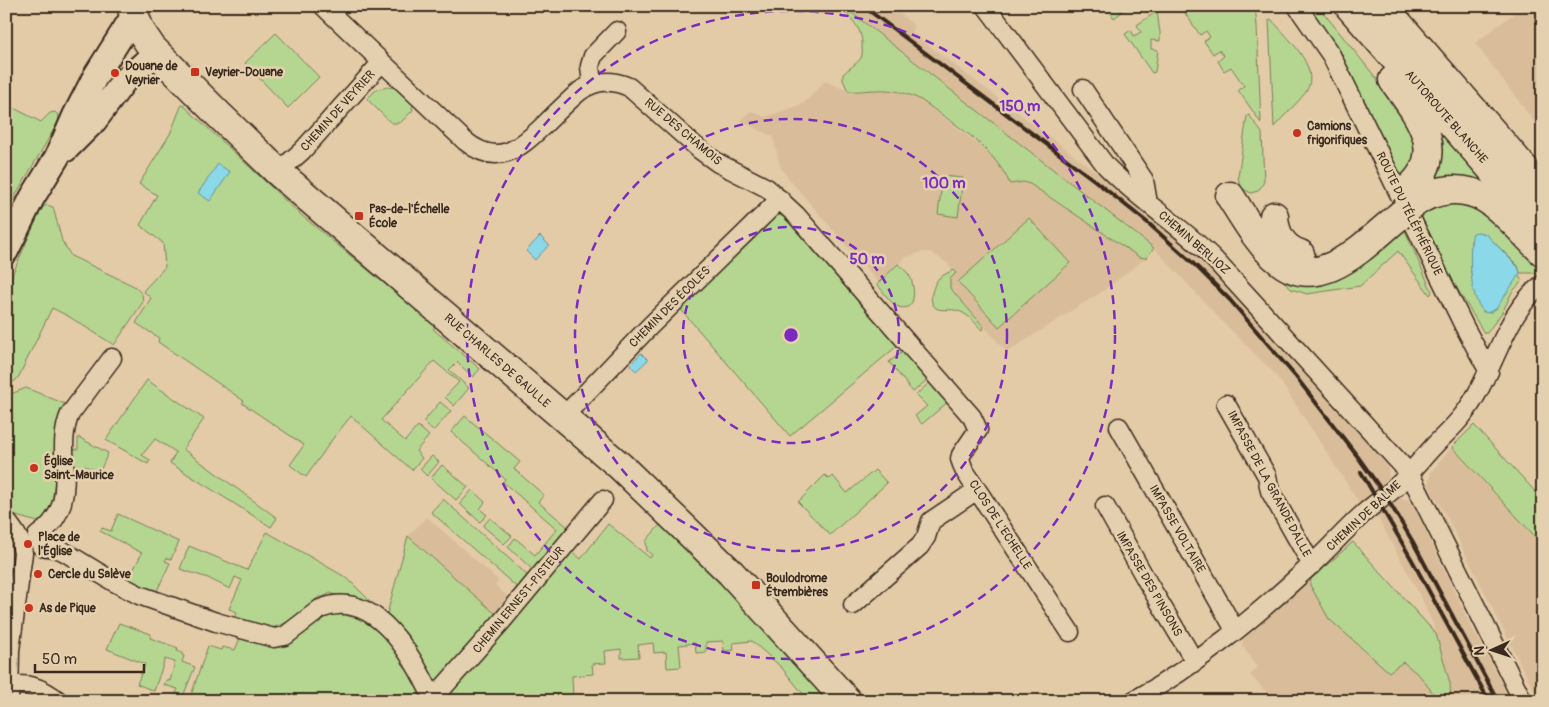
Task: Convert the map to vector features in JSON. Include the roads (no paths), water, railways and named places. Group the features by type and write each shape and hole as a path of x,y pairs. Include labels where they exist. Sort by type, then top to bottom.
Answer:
{"main road":[{"path":"1230,196 1275,258 1289,267 1306,271 1323,270 1341,262 1402,204 1416,182 1425,166 1428,153 1427,134 1414,109 1338,6"},
{"name":"AUTOROUTE BLANCHE","path":"1349,6 1543,228"},
{"name":"AUTOROUTE BLANCHE","path":"1383,6 1543,190"},
{"path":"6,251 32,198 57,157 95,77 135,17"},
{"name":"RUE CHARLES DE GAULLE","path":"135,17 156,53 278,172 620,466 703,544 760,603 847,701"},
{"path":"57,157 95,120 124,81 156,53"},
{"path":"1274,216 1275,228 1283,244 1297,253 1312,256 1335,250 1402,204 1441,191 1459,190 1478,194 1490,201 1543,252"}],"street":[{"name":"CHEMIN DE VEYRIER","path":"278,172 302,151 381,63 323,6"},
{"name":"CHEMIN BERLIOZ","path":"986,6 1100,159 1128,188 1197,242 1234,279 1410,474 1473,604 1523,701"},
{"name":"ROUTE DU TÉLÉPHÉRIQUE","path":"1297,6 1331,55 1464,326 1489,372"},
{"path":"381,63 474,149 489,154 504,154 518,148 580,90 592,84 590,66 593,56 618,31"},
{"name":"RUE DES CHAMOIS","path":"592,84 607,81 629,87 700,150 718,163 754,181 780,199 972,417"},
{"path":"1083,89 1144,180 1148,203"},
{"name":"CHEMIN DES ÉCOLES","path":"563,417 649,327 780,199"},
{"name":"CHEMIN DE BALME","path":"1133,701 1160,686 1234,630 1312,565 1364,513 1410,474 1462,416 1481,388 1517,312 1528,297 1543,284"},
{"path":"23,554 32,552 56,518 63,497 66,470 64,440 67,421 70,414 112,358"},
{"name":"IMPASSE DE LA GRANDE DALLE","path":"1226,404 1267,476 1270,491 1312,565"},
{"name":"CLOS DE L'ECHELLE","path":"972,417 978,430 963,450 960,460 964,470 1070,632"},
{"name":"IMPASSE VOLTAIRE","path":"1119,427 1234,630"},
{"path":"853,605 920,546 926,537 931,521 977,490"},
{"name":"CHEMIN ERNEST-PISTEUR","path":"433,698 603,500"},
{"name":"IMPASSE DES PINSONS","path":"1105,506 1194,662"},
{"path":"6,520 18,535 22,544 23,554 10,650 8,691 38,687 59,701"},
{"path":"18,535 63,551 139,595 207,619 274,638 285,636 326,606 345,605 364,610 373,615 396,636 407,650 433,698"}],"water":[{"path":"218,164 230,172 210,201 198,193"},
{"path":"1473,233 1486,234 1518,267 1520,273 1496,309 1487,313 1481,308 1477,300 1471,276 1471,240"},
{"path":"540,236 549,245 535,260 526,251"},
{"path":"641,353 648,360 636,371 630,365"}],"railway":[{"path":"863,6 1148,223 1230,300 1296,377 1385,495 1413,542 1498,701"},
{"path":"1361,472 1412,560 1489,701"}],"place":[{"name":"Veyrier-Douane","path":"195,72"},
{"name":"Douane de Veyrier","path":"115,73"},
{"name":"Camions frigorifiques","path":"1297,133"},
{"name":"Pas-de-l'Échelle École","path":"359,216"},
{"name":"Église Saint-Maurice","path":"34,468"},
{"name":"Place de l'Église","path":"28,544"},
{"name":"Cercle du Salève","path":"38,574"},
{"name":"Boulodrome Étrembières","path":"756,585"},
{"name":"As de Pique","path":"29,608"}]}
